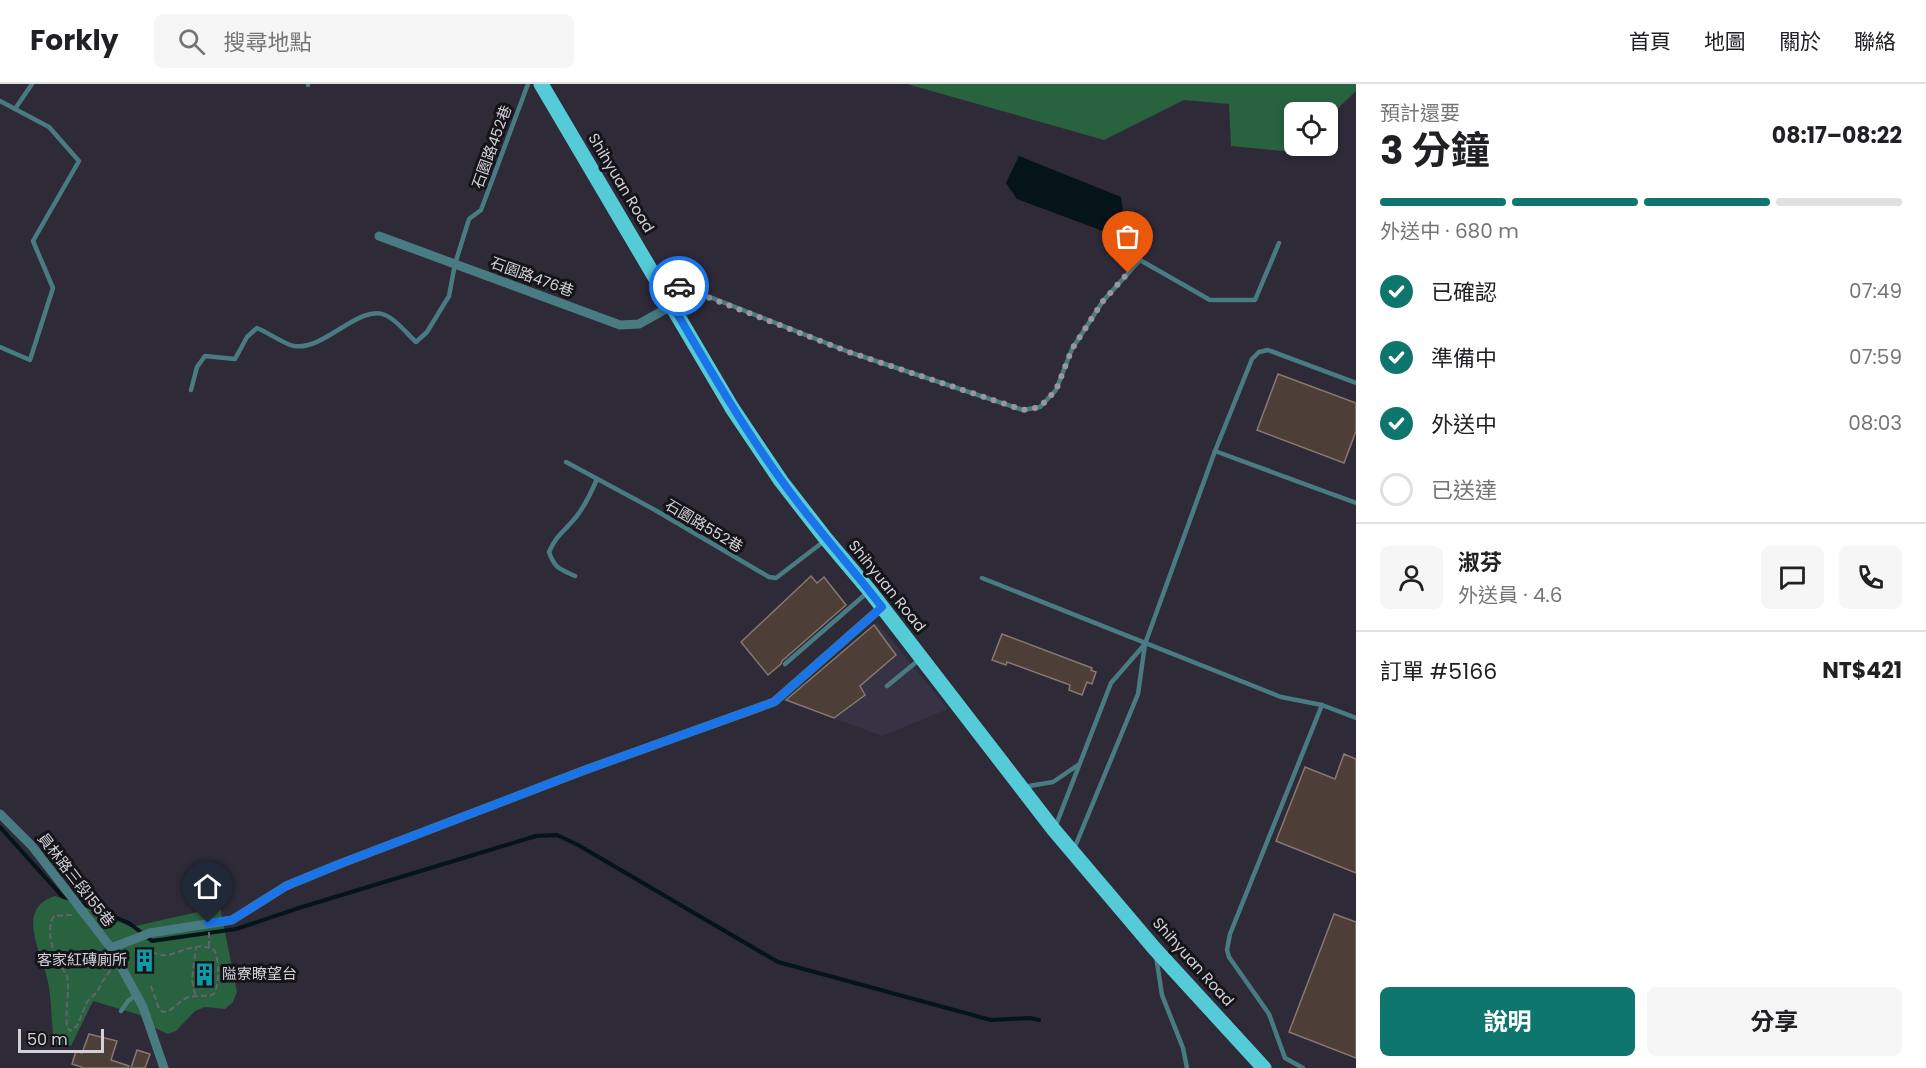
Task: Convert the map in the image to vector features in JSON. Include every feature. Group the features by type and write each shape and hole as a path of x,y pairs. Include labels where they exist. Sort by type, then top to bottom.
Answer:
{"main road":[{"name":"Shihyuan Road","path":"541,84 732,408 781,481 826,539 870,590 1054,830 1154,948 1264,1068"}],"street":[{"name":"石園路476巷","path":"379,236 620,325 639,324 672,306"},
{"path":"111,948 150,933 232,920 286,886 337,865 585,770 774,702 882,607"},
{"name":"員林路三段155巷","path":"0,814 32,846 111,948 143,1007 164,1068"}],"lane":[{"path":"15,109 32,84"},
{"name":"石園路452巷","path":"191,390 197,367 205,356 235,360 248,337 257,328 294,346 317,343 374,312 386,315 416,342 427,332 449,296 455,264 469,219 481,210 528,84"},
{"path":"0,101 49,127 79,161 33,241 53,288 30,360 0,347"},
{"path":"661,286 682,286 849,352 1023,410 1040,407 1056,390 1072,349 1097,311 1140,260 1210,300 1255,300 1279,243"},
{"path":"1073,851 1138,694 1145,644 1215,452 1252,359 1259,352 1268,350 1356,383"},
{"path":"1215,452 1356,504"},
{"name":"石園路552巷","path":"566,462 655,510 769,577 776,578 826,539"},
{"path":"576,576 557,568 549,552 556,537 575,518 589,499 597,479"},
{"path":"982,578 1281,697 1322,705 1356,718"},
{"path":"785,664 870,590"},
{"path":"1054,830 1111,683 1145,644"},
{"path":"887,686 921,657"},
{"path":"1303,1068 1285,1058 1269,1014 1229,957 1227,950 1230,934 1322,705"},
{"path":"1023,787 1053,782 1080,763"},
{"path":"1154,948 1162,995 1183,1048 1187,1068"},
{"path":"122,1011 128,1001 136,995"}],"path":[{"path":"80,908 73,915 54,916 50,927 54,952 67,976 65,1016 67,1028 70,1031 76,1026 87,1002 98,992 117,960 132,951 142,950 167,955 180,949 209,947 217,957 217,988 214,994 186,998 168,1012 163,1012 159,1008 151,986"},
{"path":"209,939 209,947"},
{"path":"195,996 192,980 196,947"},
{"path":"136,968 142,950"},
{"path":"194,963 200,968"}],"shaded area":[{"path":"1019,156 1121,197 1127,240 1017,199 1006,183"},
{"path":"877,622 948,709 882,736 785,700"}],"green space":[{"path":"907,84 1356,84 1356,91 1338,108 1338,102 1284,102 1284,151 1231,146 1229,104 1184,100 1104,140"},
{"path":"55,896 131,927 220,907 237,992 233,1002 225,1009 205,1007 195,1011 176,1031 168,1034 157,1029 140,1015 93,1001 71,1046 54,1043 49,985 36,944 33,921 36,910 43,902"}],"building":[{"path":"1278,374 1356,403 1356,431 1344,463 1257,430"},
{"path":"811,576 817,583 824,577 846,605 768,675 741,642"},
{"path":"874,625 896,655 860,686 865,695 834,718 786,700"},
{"path":"1002,634 1092,668 1091,670 1096,672 1092,684 1087,682 1082,695 1069,690 1070,685 1007,662 1006,665 992,660"},
{"path":"1344,754 1356,759 1356,873 1276,841 1305,767 1335,779"},
{"path":"1334,914 1356,922 1356,1058 1289,1032"},
{"name":"隘寮瞭望台","path":"200,966 207,966 210,970 210,979 204,982 199,978"},
{"path":"89,1034 117,1041 111,1060 129,1066 128,1068 84,1068 72,1064 76,1051 82,1053"},
{"path":"137,1050 150,1054 145,1068 131,1068"}],"waterway":[{"path":"0,827 62,896 68,898"},
{"path":"78,902 129,923 152,941 236,929 536,836 557,835 778,962 991,1020 1030,1018 1039,1020"}],"way so far":[{"path":"679,286 849,352 1023,410 1040,407 1056,390 1072,349 1103,301 1128,273"}],"place":[{"name":"客家紅磚廁所","path":"145,960"},
{"name":"隘寮瞭望台","path":"204,974"}],"route":[{"path":"208,923 232,920 286,886 337,865 585,770 774,702 882,607 781,481 732,408 661,286 679,286"}]}
